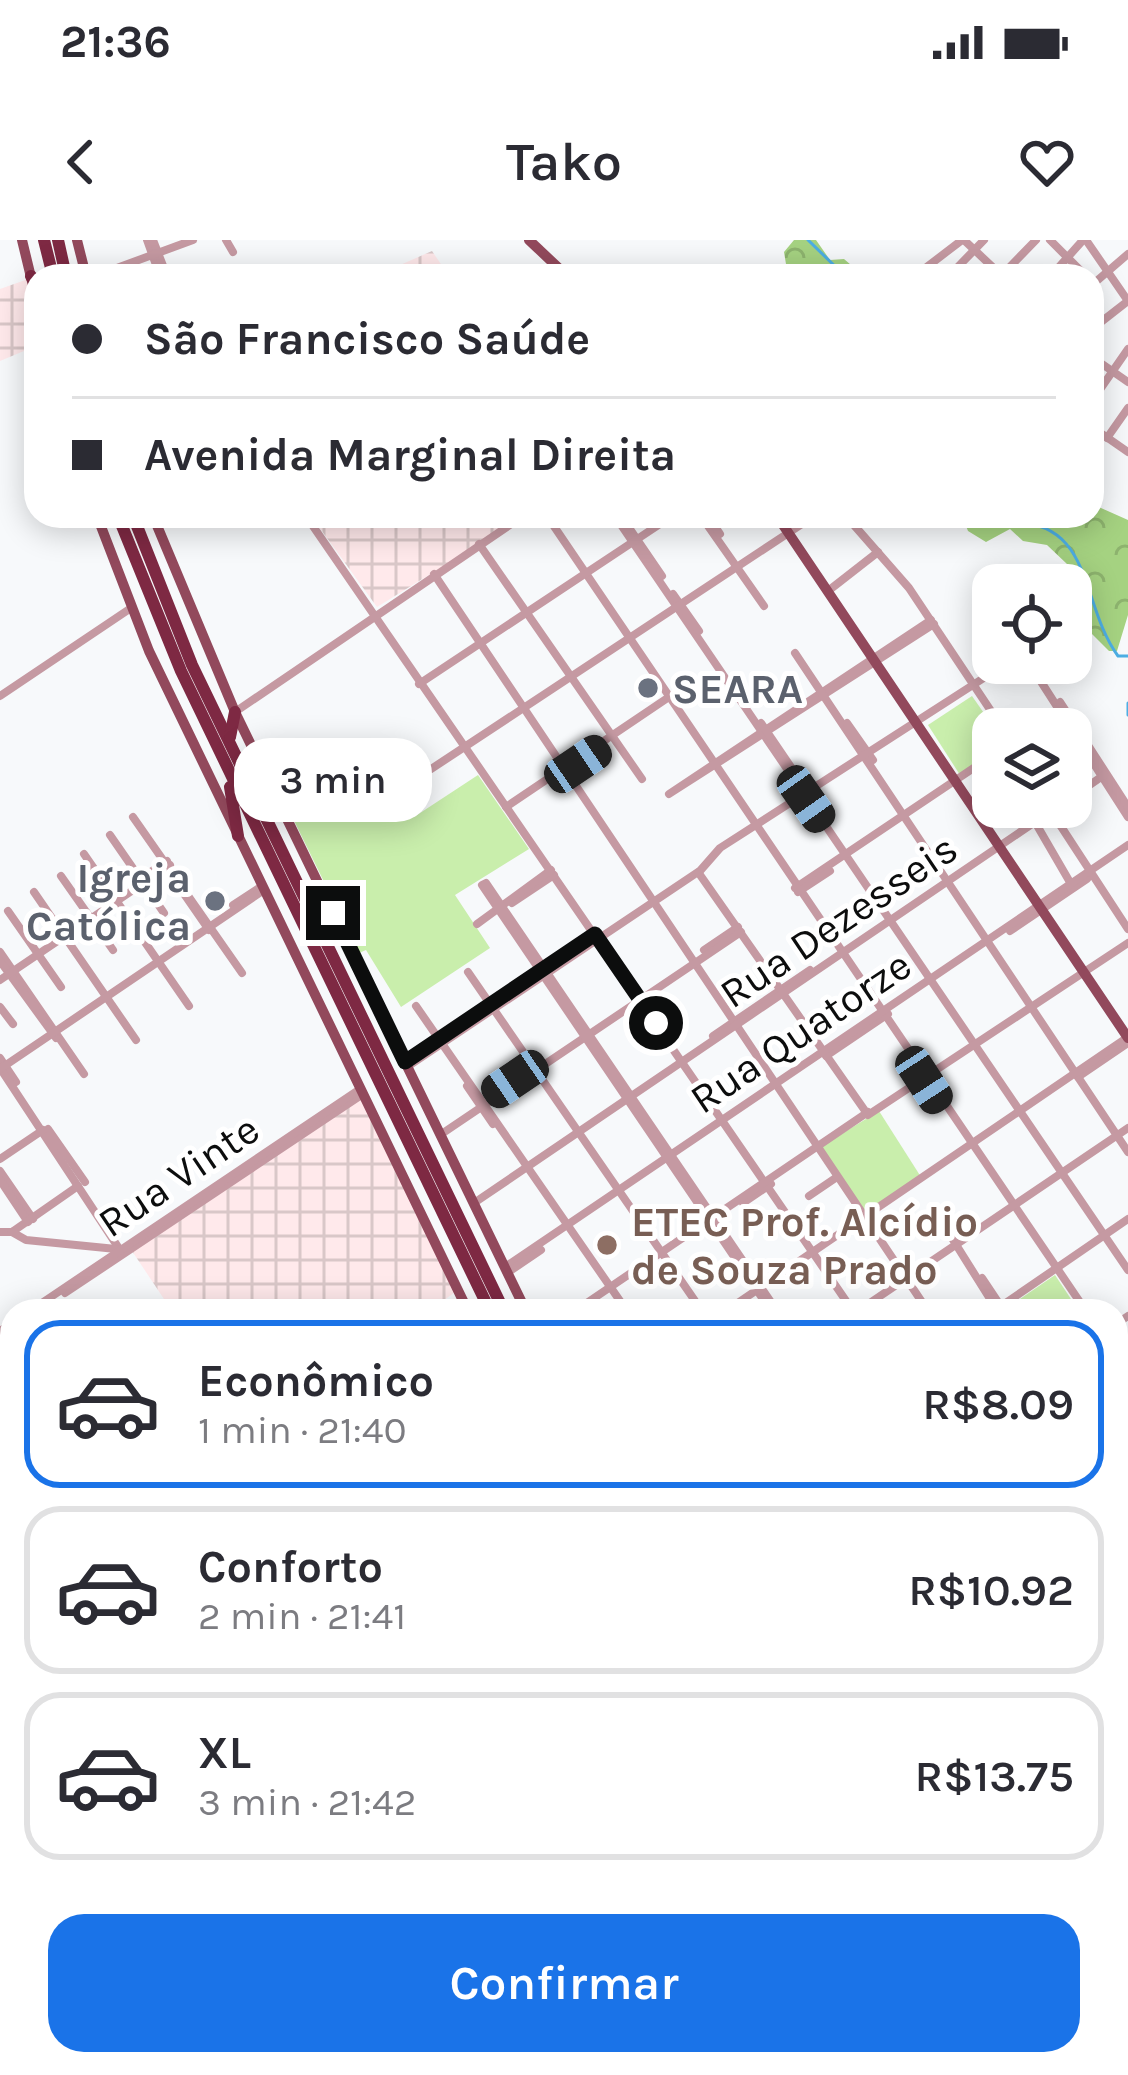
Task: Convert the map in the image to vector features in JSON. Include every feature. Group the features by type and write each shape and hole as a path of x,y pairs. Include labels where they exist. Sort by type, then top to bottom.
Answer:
{"highway":[{"path":"122,528 150,603 219,752 484,1299"},
{"path":"138,528 174,624 237,760 498,1299"},
{"path":"236,712 228,730 237,760"},
{"path":"219,752 238,836"}],"main road":[{"path":"529,240 554,264"},
{"path":"101,528 131,608 462,1299"},
{"path":"158,528 236,712 520,1299"},
{"path":"787,528 1128,1037"}],"street":[{"path":"150,240 159,264"},
{"path":"134,264 193,240"},
{"path":"130,264 202,240"},
{"path":"929,264 963,240 989,264"},
{"path":"962,264 984,240"},
{"path":"1013,264 1036,240"},
{"path":"1050,240 1074,264"},
{"path":"1061,264 1087,240 1127,296 1104,316"},
{"path":"1104,271 1128,254"},
{"path":"1104,384 1128,349"},
{"path":"1104,365 1128,382"},
{"path":"1107,438 1128,408"},
{"path":"1104,436 1128,452"},
{"path":"314,528 812,1256 846,1299"},
{"path":"236,712 374,613 514,528"},
{"path":"546,528 582,572 1075,1299"},
{"path":"626,528 1128,1266"},
{"path":"419,681 650,528"},
{"path":"712,528 764,607 736,563"},
{"path":"418,775 781,528"},
{"path":"857,528 902,580 986,708"},
{"path":"483,545 641,780 613,738"},
{"path":"830,590 878,552"},
{"path":"432,575 918,1299"},
{"path":"0,696 131,608"},
{"path":"712,765 669,794 930,624"},
{"path":"824,692 797,651 1124,1138 1014,1209 953,1239 906,1282 877,1299"},
{"path":"406,1064 978,684"},
{"path":"973,688 980,684"},
{"path":"507,810 669,701"},
{"path":"1092,756 1128,817"},
{"path":"797,890 972,773"},
{"path":"1092,781 1103,773"},
{"path":"1103,773 1128,807"},
{"path":"167,864 134,816 230,957"},
{"name":"Rua Dezesseis","path":"473,1201 1022,828"},
{"name":"Rua Dezesseis","path":"1000,843 1025,828"},
{"path":"1038,828 1071,884"},
{"path":"597,1299 1128,936 1065,828"},
{"path":"110,835 164,914"},
{"name":"Rua Quatorze","path":"506,1270 1128,848"},
{"path":"116,898 85,854 190,1005 157,960"},
{"path":"53,1030 84,1074 5,969 167,864"},
{"path":"699,872 868,1114"},
{"name":"Rua Quatorze","path":"1043,907 1094,872"},
{"path":"500,908 551,874"},
{"path":"62,876 113,950"},
{"path":"484,884 767,1299"},
{"path":"119,1250 1,1065 263,888"},
{"path":"63,934 34,893 119,1015"},
{"path":"8,911 61,987"},
{"path":"439,1132 739,930"},
{"path":"0,1006 13,1024"},
{"path":"492,1006 691,1299"},
{"path":"749,1299 1128,1037"},
{"path":"440,1042 616,1299"},
{"name":"Rua Vinte","path":"51,1299 361,1091"},
{"name":"Rua Vinte","path":"52,1299 361,1091"},
{"path":"0,1156 43,1127"},
{"path":"0,1171 31,1220"},
{"path":"808,1196 835,1179"},
{"path":"0,1180 31,1220"},
{"path":"0,1235 13,1232 82,1188"},
{"path":"1016,1299 1128,1222"},
{"path":"13,1232 26,1240 119,1250"},
{"path":"953,1239 993,1299"}],"shaded area":[{"path":"432,251 441,264 402,264"},
{"path":"24,280 24,351 0,361 0,289"},
{"path":"320,528 505,528 377,607"},
{"path":"362,1095 458,1290 446,1299 164,1299 132,1251"}],"green space":[{"path":"794,240 816,240 830,260 844,259 850,264 786,264 784,252"},
{"path":"1104,509 1128,520 1128,615 1117,651 1109,651 1092,634 1092,564 1067,564 1047,545 1023,541 1010,529 986,542 967,528 1104,528"},
{"path":"972,696 980,708 972,708 972,766 960,775 928,725"},
{"path":"345,746 414,817 478,775 529,849 455,895 490,948 401,1007 366,950 359,953 277,786"},
{"path":"879,1111 921,1177 865,1214 820,1147"},
{"path":"1055,1275 1071,1299 1020,1299"}],"waterway":[{"path":"808,240 833,264"},
{"path":"1042,528 1070,549 1106,635 1118,656 1128,656"},
{"path":"1128,703 1128,715"}],"place":[{"name":"SEARA","path":"648,688"},
{"name":"Igreja Católica","path":"215,901"},
{"name":"ETEC Prof. Alcídio de Souza Prado","path":"607,1245"}],"route":[{"path":"333,913 405,1062 595,934 656,1023"}]}
